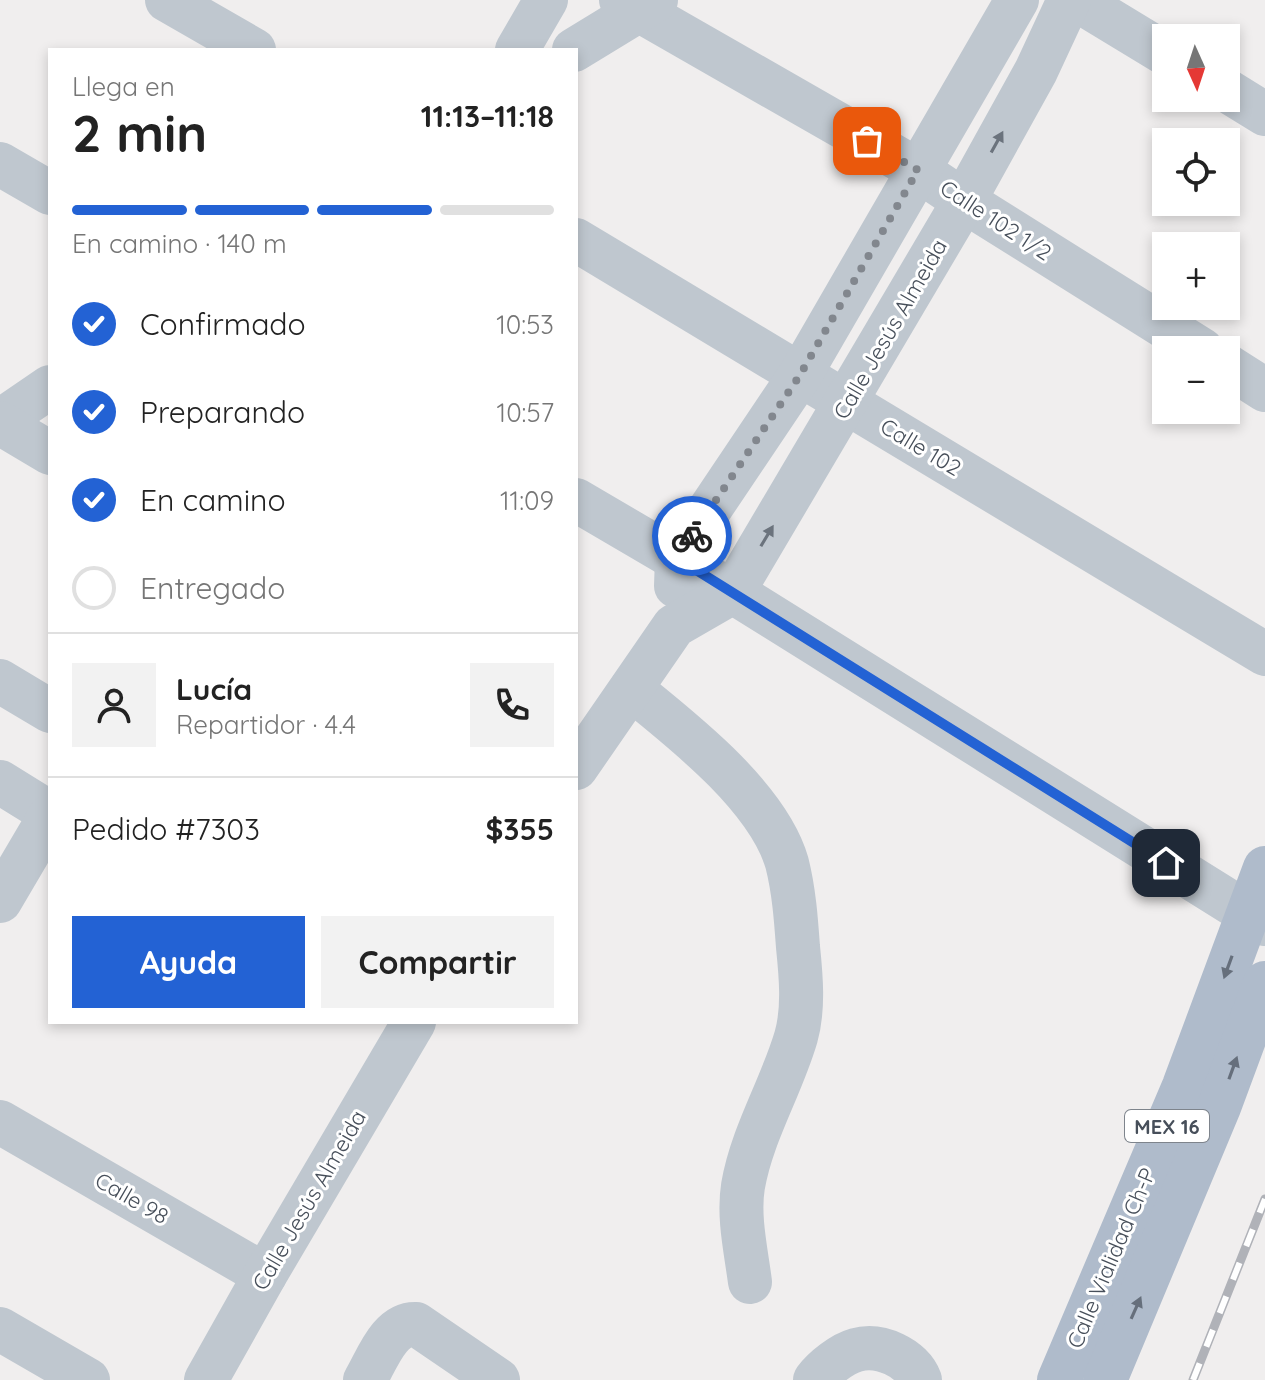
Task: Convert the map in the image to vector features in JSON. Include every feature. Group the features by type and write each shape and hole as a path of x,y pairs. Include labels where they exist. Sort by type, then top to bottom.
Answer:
{"main road":[{"name":"Calle Vialidad Ch-P","path":"1059,1380 1256,919 1265,868"},
{"name":"Calle Vialidad Ch-P","path":"1105,1380 1202,1149 1265,983"}],"street":[{"path":"167,0 251,48"},
{"path":"518,48 546,0"},
{"path":"674,626 677,558 800,375 1017,0"},
{"name":"Calle Jesús Almeida","path":"578,765 674,626 733,592 964,201 1036,71 1069,0"},
{"path":"1077,0 1152,46"},
{"path":"577,48 638,4"},
{"name":"Calle 102 1/2","path":"638,4 918,170 1180,336"},
{"path":"1240,99 1265,114"},
{"path":"0,164 48,192"},
{"name":"Calle 102","path":"578,241 1265,654"},
{"path":"1240,374 1265,390"},
{"path":"48,388 0,422 48,452"},
{"path":"578,501 733,592 1256,919"},
{"path":"0,681 48,710"},
{"path":"631,689 688,735 751,799 776,837 786,861 796,905 800,975 797,1034 783,1077 751,1152 743,1189 742,1226 750,1282"},
{"path":"0,782 48,813"},
{"path":"0,901 48,817"},
{"name":"Calle Jesús Almeida","path":"206,1380 413,1024"},
{"name":"Calle 98","path":"0,1122 265,1275"},
{"path":"365,1380 393,1333 405,1324 416,1324 498,1380"},
{"path":"0,1329 88,1380"},
{"path":"815,1380 842,1357 857,1349 874,1348 910,1363 920,1380"}],"railway":[{"path":"1193,1380 1265,1199"}],"way so far":[{"path":"692,536 800,375 918,170 867,141"}],"route":[{"path":"692,536 677,558 1166,863"}]}
